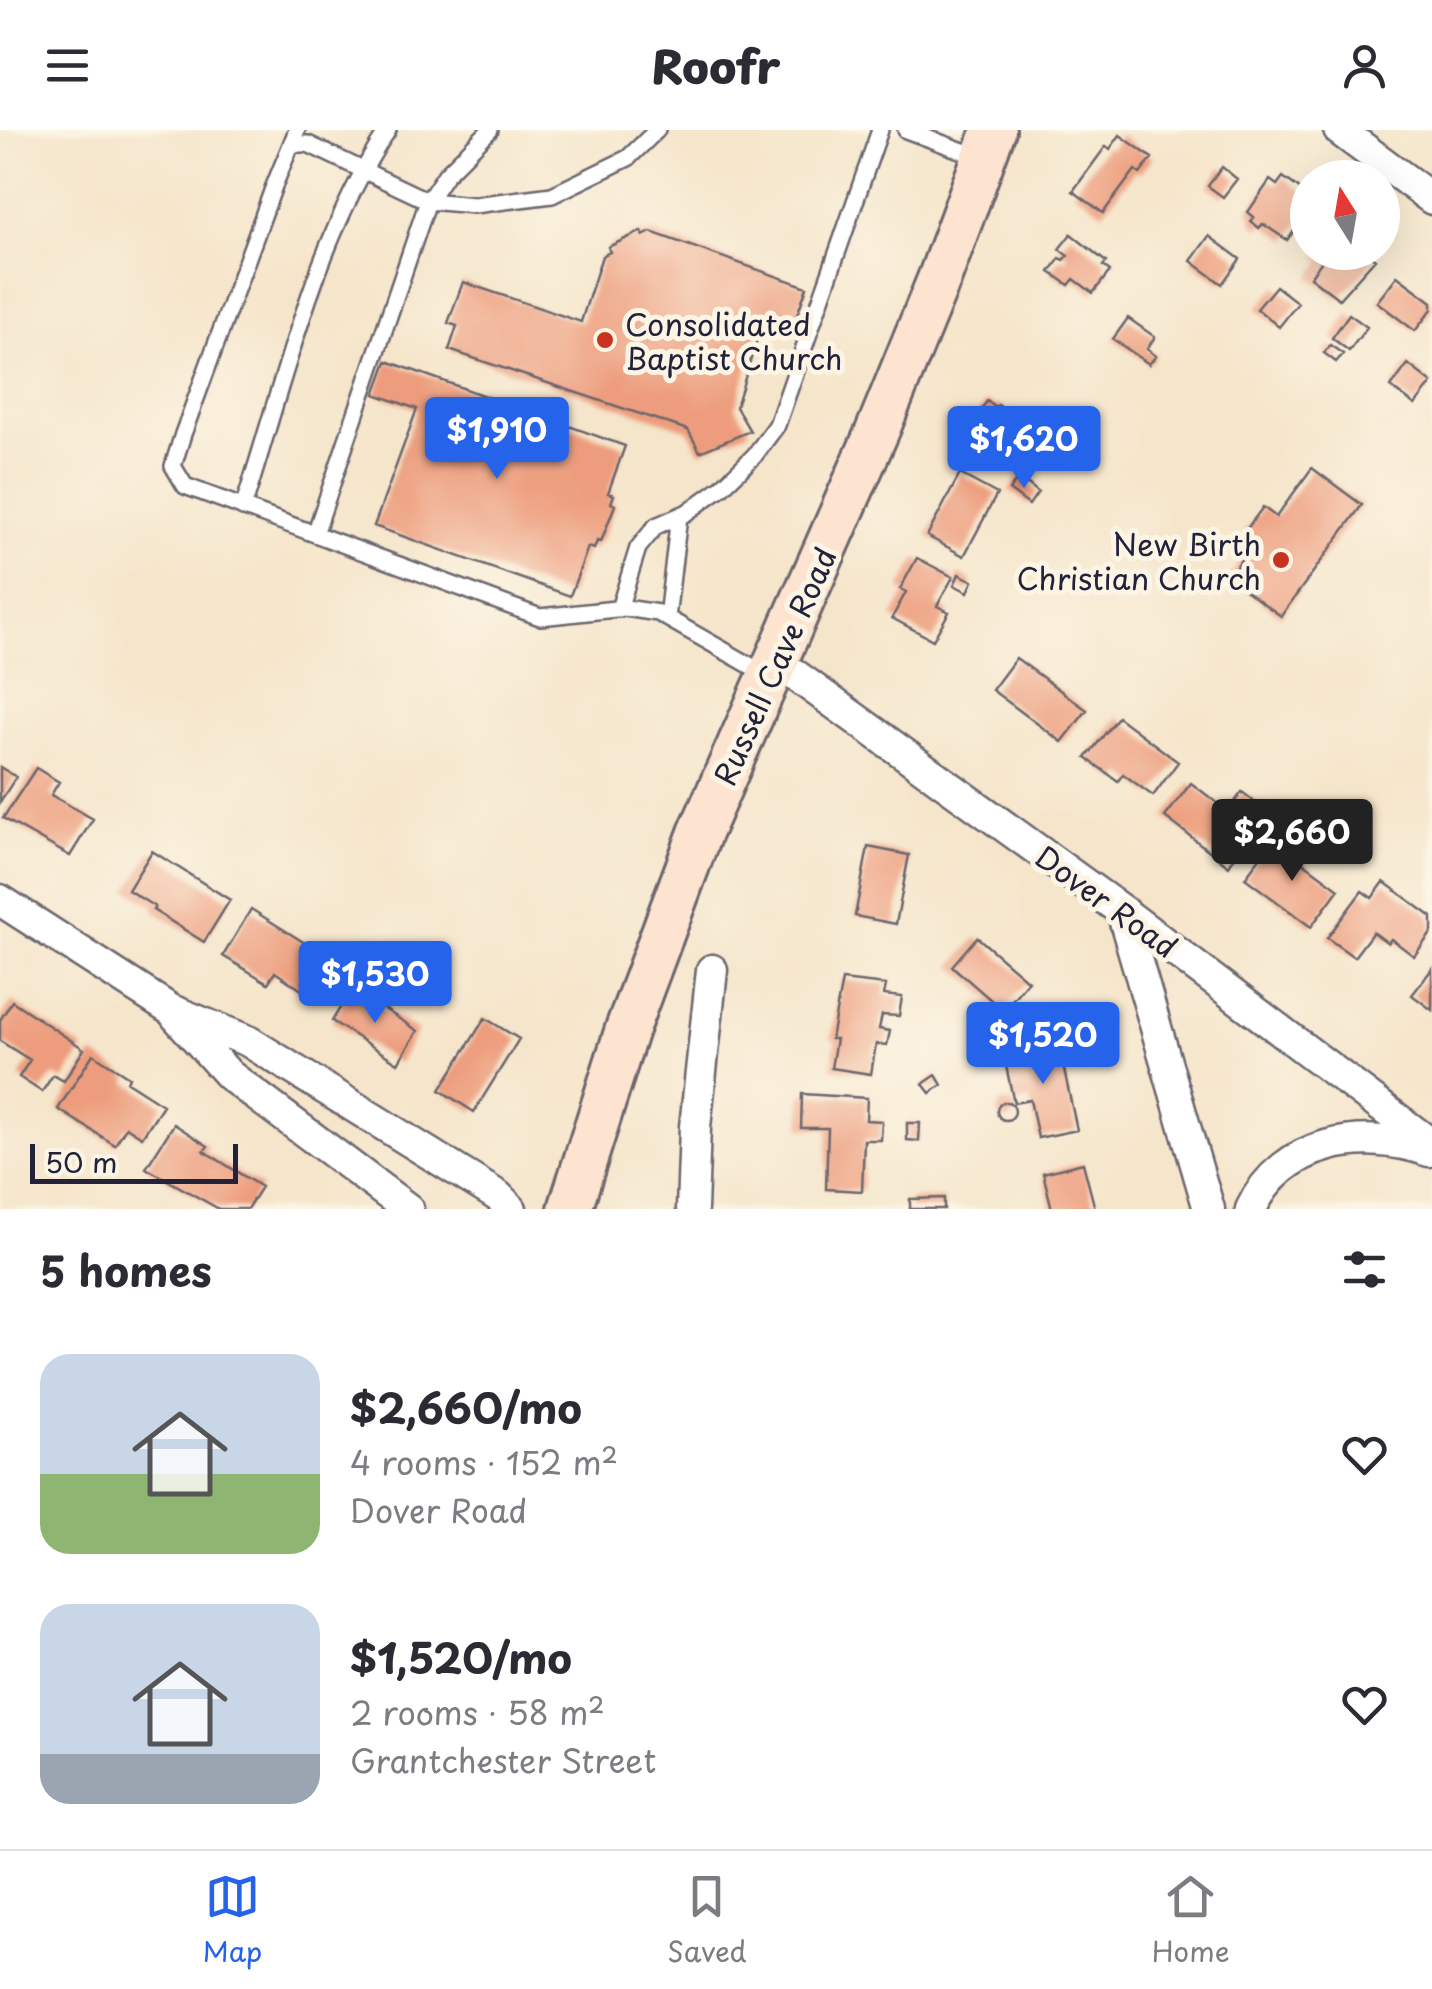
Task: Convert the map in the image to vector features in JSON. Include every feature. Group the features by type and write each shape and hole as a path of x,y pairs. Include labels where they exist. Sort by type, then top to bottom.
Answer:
{"main road":[{"name":"Russell Cave Road","path":"570,1209 627,1029 693,851 877,432 989,144"}],"street":[{"path":"1340,130 1432,199"},
{"name":"Dover Road","path":"774,670 1122,911 1432,1149"},
{"path":"0,900 170,1010 248,1041 498,1196 510,1209"},
{"path":"1122,911 1209,1209"},
{"path":"692,1209 697,1108 712,970"},
{"path":"170,1010 229,1075 408,1209"},
{"path":"1252,1209 1279,1171 1307,1152 1336,1142 1364,1138 1432,1149"}],"lane":[{"path":"242,508 318,276 362,169 388,130"},
{"path":"316,534 428,201 446,174 490,130"},
{"path":"658,130 628,158 552,195 474,205 428,201 295,137 174,466 185,486 540,617 618,609 658,613 774,670"},
{"path":"618,609 638,548 656,526 722,487 754,456 777,426 880,130"},
{"path":"906,130 989,144"},
{"path":"667,618 678,516"}],"building":[{"path":"1120,135 1152,158 1140,174 1135,170 1103,213 1073,191 1106,146 1110,149"},
{"path":"1222,167 1237,179 1223,197 1208,186"},
{"path":"1283,177 1290,182 1287,240 1263,224 1259,228 1248,212 1270,180 1277,185"},
{"name":"Consolidated Baptist Church","path":"642,231 643,236 651,232 807,287 792,329 763,320 736,407 750,431 700,452 688,430 449,350 457,326 448,323 463,282 581,322 602,256 610,252 608,247"},
{"path":"1071,234 1106,262 1103,266 1110,271 1093,293 1074,279 1069,285 1050,272 1060,258 1068,256 1059,249"},
{"path":"1209,236 1240,259 1222,284 1191,261"},
{"path":"1315,270 1365,270 1339,299 1310,277"},
{"path":"1397,276 1432,302 1432,309 1415,331 1377,302"},
{"path":"1276,286 1298,303 1279,327 1257,309"},
{"path":"1349,314 1367,327 1349,351 1332,338"},
{"path":"1128,318 1155,337 1147,349 1156,356 1149,364 1113,339"},
{"path":"1330,345 1343,354 1336,362 1324,353"},
{"path":"387,361 625,446 608,493 614,495 611,503 615,505 601,542 597,541 594,549 588,547 570,596 374,526 417,409 375,394"},
{"path":"1408,364 1432,383 1415,405 1391,387"},
{"path":"987,401 1024,423 997,462 970,442 978,431 970,425"},
{"name":"New Birth Christian Church","path":"1312,468 1362,505 1281,616 1228,578 1254,542 1243,534 1263,507 1276,517"},
{"path":"960,474 997,494 964,556 927,536"},
{"path":"1019,477 1038,492 1029,505 1009,490"},
{"path":"917,558 953,577 937,606 949,612 933,640 892,618 906,592 900,589"},
{"path":"959,574 973,581 968,592 954,585"},
{"path":"1016,658 1087,710 1062,742 992,690"},
{"path":"1118,717 1178,762 1153,796 1123,774 1118,781 1086,758"},
{"path":"0,767 16,777 0,802"},
{"path":"36,768 59,782 51,795 93,819 70,856 3,818"},
{"path":"1191,783 1228,811 1242,792 1269,813 1229,866 1165,817"},
{"path":"1273,840 1339,889 1311,927 1245,878"},
{"path":"868,847 909,855 896,924 855,916"},
{"path":"152,851 230,900 204,942 128,890"},
{"path":"1384,882 1432,917 1432,932 1414,956 1391,939 1388,943 1373,932 1354,957 1327,938 1362,891 1372,898"},
{"path":"251,909 338,964 325,992 321,990 315,999 275,972 268,983 223,956"},
{"path":"977,937 1028,981 1001,1013 952,966"},
{"path":"1432,969 1432,1010 1412,995"},
{"path":"842,980 886,985 884,995 902,997 899,1016 882,1015 879,1029 890,1031 887,1045 876,1044 871,1074 831,1068 836,1039 831,1039"},
{"path":"352,988 418,1031 398,1063 332,1021"},
{"path":"12,1001 84,1049 64,1081 53,1075 42,1092 19,1077 30,1060 0,1041 0,1020"},
{"path":"485,1018 519,1039 474,1112 440,1090"},
{"path":"1057,1037 1077,1130 1038,1138 1030,1100 1014,1103 1006,1066 1021,1063 1018,1045"},
{"path":"93,1054 163,1105 142,1137 126,1127 115,1145 58,1109"},
{"path":"936,1075 942,1085 930,1093 923,1084"},
{"path":"802,1094 867,1098 866,1120 882,1121 881,1140 864,1140 862,1191 826,1189 828,1128 801,1128"},
{"path":"1006,1102 1013,1104 1013,1118 1006,1120 999,1118 997,1111 999,1104"},
{"path":"907,1123 920,1123 919,1141 907,1140"},
{"path":"174,1124 208,1146 204,1151 261,1187 247,1209 219,1209 146,1168"},
{"path":"1083,1163 1095,1209 1052,1209 1043,1173"},
{"path":"944,1198 944,1209 910,1209 910,1199"}],"place":[{"name":"Consolidated Baptist Church","path":"605,340"},
{"name":"New Birth Christian Church","path":"1281,560"}]}
